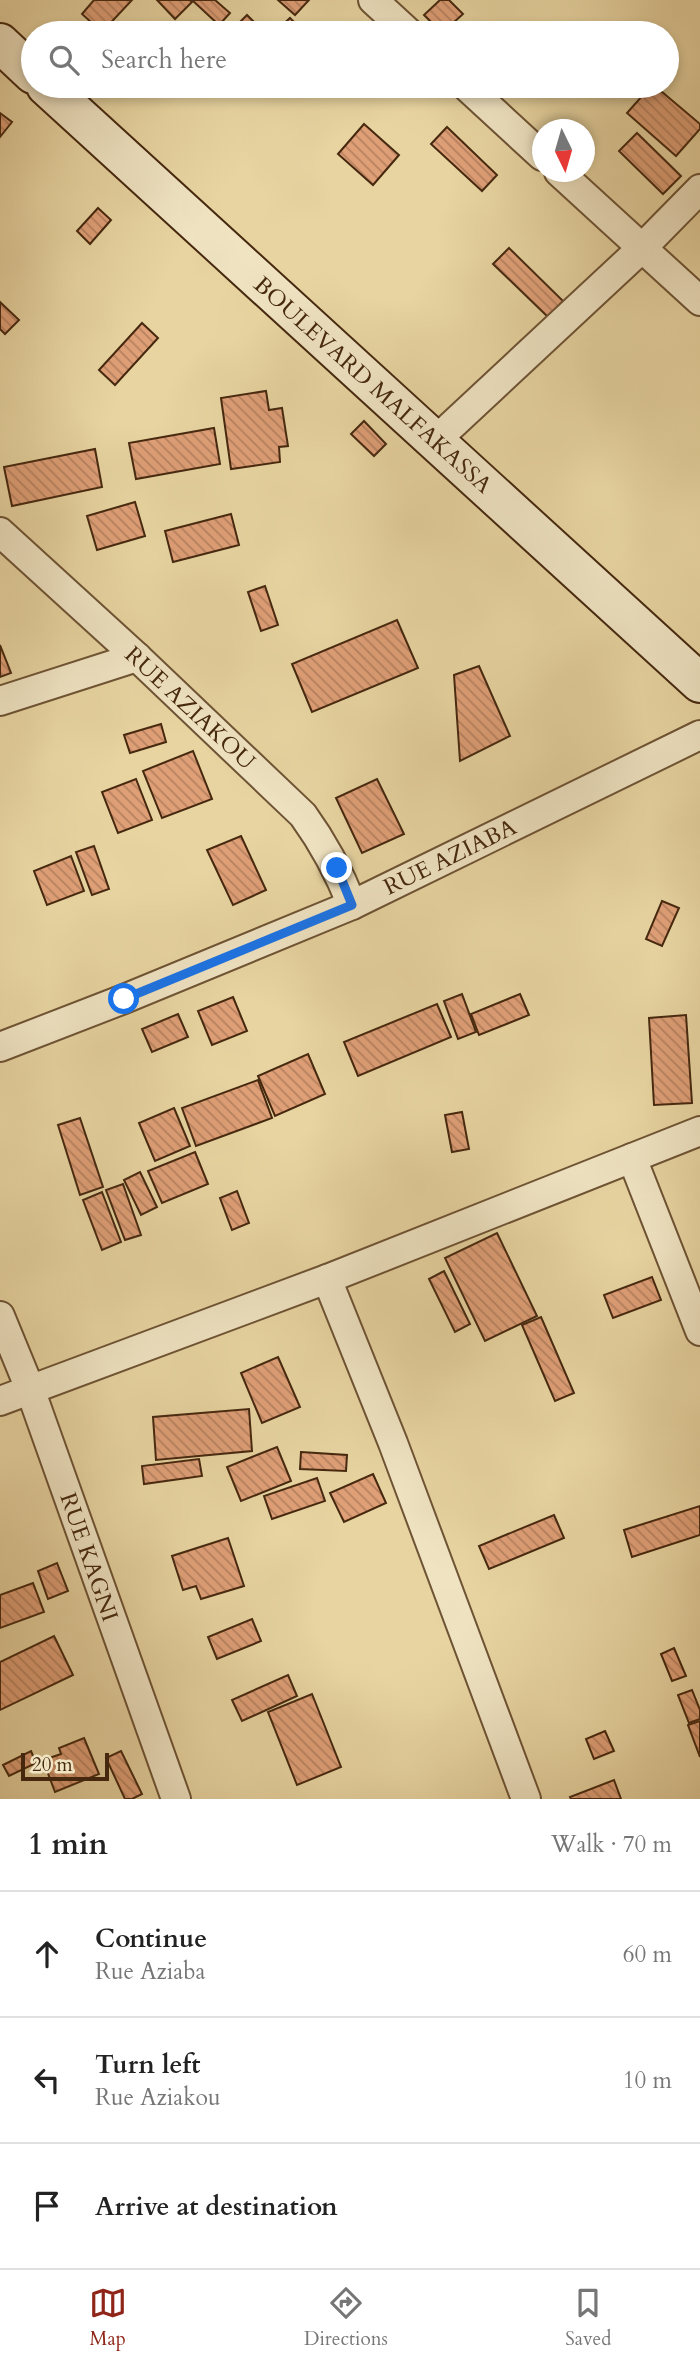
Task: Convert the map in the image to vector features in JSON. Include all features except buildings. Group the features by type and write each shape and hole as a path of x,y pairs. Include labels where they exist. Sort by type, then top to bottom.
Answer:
{"street":[{"path":"373,0 396,21"},
{"path":"0,43 21,63"},
{"name":"BOULEVARD MALFAKASSA","path":"59,98 700,683"},
{"path":"479,98 532,147"},
{"path":"570,182 700,301"},
{"path":"435,441 642,248 700,189"},
{"name":"RUE AZIAKOU","path":"0,532 137,657 303,815 323,841 352,905"},
{"path":"0,701 137,657"},
{"name":"RUE AZIABA","path":"0,1047 352,905 700,735"},
{"path":"0,1401 327,1279 700,1132"},
{"path":"632,1158 700,1331"},
{"path":"327,1279 398,1456 526,1799"},
{"name":"RUE KAGNI","path":"0,1316 30,1389 176,1799"}],"route":[{"path":"124,999 352,905 337,868"}]}
